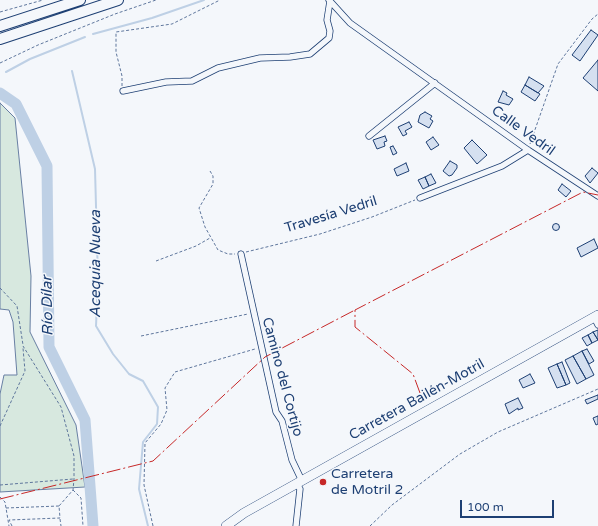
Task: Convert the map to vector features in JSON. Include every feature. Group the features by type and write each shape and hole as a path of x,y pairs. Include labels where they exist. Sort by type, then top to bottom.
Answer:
{"highway":[{"path":"0,26 80,0"},
{"path":"0,39 118,0"}],"main road":[{"name":"Carretera Bailén-Motril","path":"226,526 244,513 299,482 597,319"},
{"name":"Carretera Bailén-Motril","path":"238,526 249,511"}],"street":[{"path":"123,91 166,82 192,81 218,68 260,58 290,57 310,54 329,38 330,31 327,20 330,0"},
{"name":"Calle Vedril","path":"330,0 350,23 528,150 598,196"},
{"path":"369,136 435,83"},
{"path":"420,198 502,166 528,150"},
{"name":"Camino del Cortijo","path":"241,254 276,412 282,421 299,482"},
{"path":"296,526 300,489 299,482"}],"path":[{"path":"0,12 43,0"},
{"path":"0,63 38,45 115,14 156,0"},
{"path":"123,91 116,52 116,32 172,24 220,0"},
{"path":"528,150 558,64 592,19 598,14"},
{"name":"Travesía Vedril","path":"210,171 213,184 199,208 205,227 218,250 228,254 241,254 320,234 372,217 420,198"},
{"path":"156,261 196,246 211,237"},
{"path":"0,288 17,306 25,371 0,426"},
{"path":"140,336 253,313"},
{"path":"23,346 61,407 74,456 73,490 59,506 61,526"},
{"path":"153,526 144,485 145,443 161,424 167,410 165,388 175,372 261,347"},
{"path":"370,526 392,505 460,454 498,432 598,389"},
{"path":"0,485 74,479"},
{"path":"73,490 81,498 83,526"},
{"path":"0,497 6,508 12,526"},
{"path":"6,508 59,506"},
{"path":"9,520 60,518"},
{"path":"9,520 9,526"}],"shaded area":[{"path":"0,103 15,118 31,276 30,332 76,425 85,487 0,492 0,394 4,375 17,375 13,322 9,310 0,309"}],"building":[{"path":"591,30 598,35 580,61 572,55"},
{"path":"598,60 598,91 583,78"},
{"path":"529,77 544,86 538,93 525,85"},
{"path":"525,85 540,94 535,101 521,92"},
{"path":"503,91 507,93 506,95 513,99 509,105 498,102"},
{"path":"425,112 432,116 430,119 433,121 429,128 418,122 420,115"},
{"path":"409,122 412,127 405,131 407,134 403,136 398,127"},
{"path":"385,136 387,141 384,142 385,146 377,149 373,140"},
{"path":"433,137 439,145 431,150 426,142"},
{"path":"472,140 487,155 477,164 464,148"},
{"path":"393,146 397,153 393,155 390,147"},
{"path":"450,161 457,165 457,168 452,175 449,176 443,171"},
{"path":"406,163 409,171 397,176 394,169"},
{"path":"592,168 598,173 590,183 585,176"},
{"path":"431,174 436,183 429,186 425,177"},
{"path":"425,177 429,186 423,189 418,180"},
{"path":"562,184 571,191 566,197 558,190"},
{"path":"556,224 559,227 556,230 553,227"},
{"path":"594,239 598,248 581,257 577,248"},
{"path":"598,330 598,340 593,332"},
{"path":"593,332 598,340 592,343 588,335"},
{"path":"588,335 592,343 587,346 582,338"},
{"path":"587,349 594,361 589,364 582,351"},
{"path":"582,351 594,375 586,379 573,356"},
{"path":"573,356 586,379 577,384 565,360"},
{"path":"562,362 570,383 566,385 557,364"},
{"path":"557,364 566,385 557,388 548,368"},
{"path":"530,374 535,383 523,388 519,380"},
{"path":"598,395 598,399 587,404 585,400"},
{"path":"518,398 523,408 518,410 518,408 509,414 505,404"},
{"path":"598,416 598,424 596,425 593,418"}],"waterway":[{"path":"93,34 152,18 204,0"},
{"path":"6,72 30,59 85,37"},
{"name":"Acequia Nueva","path":"72,71 95,169 98,280 96,326 113,354 129,374 143,381 158,407 157,424 143,442 139,489 148,526"},
{"name":"Río Dílar","path":"0,93 16,104 47,166 49,347 85,420 93,526"}],"power":[{"path":"420,393 413,374 355,327 355,310 583,192 598,195"},
{"path":"0,499 153,461 265,357 355,310"}],"place":[{"name":"Carretera de Motril 2","path":"323,482"}]}
